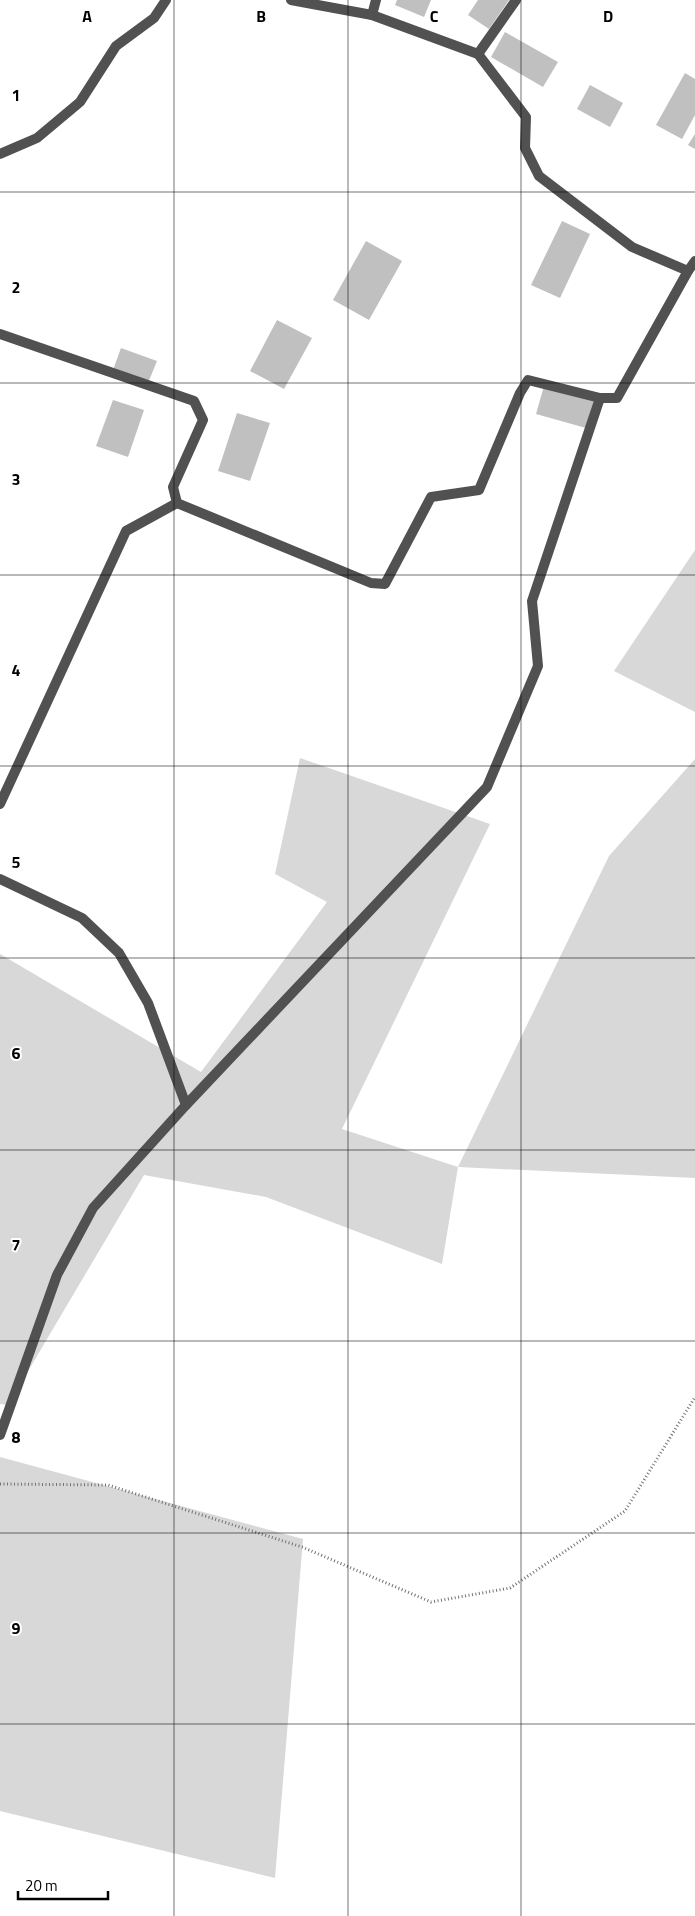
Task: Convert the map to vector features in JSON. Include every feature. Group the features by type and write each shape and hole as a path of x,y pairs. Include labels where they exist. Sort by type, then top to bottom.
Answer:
{"street":[{"path":"0,154 37,138 80,102 116,46 154,18 166,0"},
{"path":"291,0 372,15 478,54 526,117 525,148 539,176 632,247 688,270"},
{"path":"372,15 376,0"},
{"path":"478,54 516,0"},
{"path":"177,503 371,583 385,584 431,497 479,490 520,393 528,380 600,398 617,398 695,260"},
{"path":"0,334 194,400 202,420 173,487 177,503"},
{"path":"0,1434 57,1274 93,1208 186,1105 487,787 538,666 532,601 600,398"},
{"path":"0,804 126,531 177,503"},
{"path":"0,879 82,918 119,953 148,1003 186,1105"}],"path":[{"path":"0,1484 108,1486 302,1548 431,1602 510,1588 625,1511 695,1397"}],"shaded area":[{"path":"695,550 695,712 614,671"},
{"path":"300,758 490,824 342,1129 458,1167 442,1264 266,1197 144,1175 8,1405 0,1404 0,954 201,1072 327,902 275,874"},
{"path":"695,759 695,1178 458,1167 609,856"},
{"path":"0,1457 303,1539 275,1878 0,1811"}],"building":[{"path":"397,0 431,0 424,17 395,5"},
{"path":"478,0 509,0 489,29 468,15"},
{"path":"505,32 558,62 543,87 491,57"},
{"path":"685,73 695,79 695,115 682,139 656,125"},
{"path":"590,85 623,103 610,127 577,109"},
{"path":"695,134 695,149 688,145"},
{"path":"562,221 590,234 560,298 531,285"},
{"path":"366,241 402,261 369,320 333,300"},
{"path":"277,320 312,338 284,389 250,371"},
{"path":"121,348 157,361 148,383 113,370"},
{"path":"544,386 594,400 586,428 536,414"},
{"path":"113,400 144,410 128,457 96,446"},
{"path":"237,413 270,423 250,481 218,471"}]}
